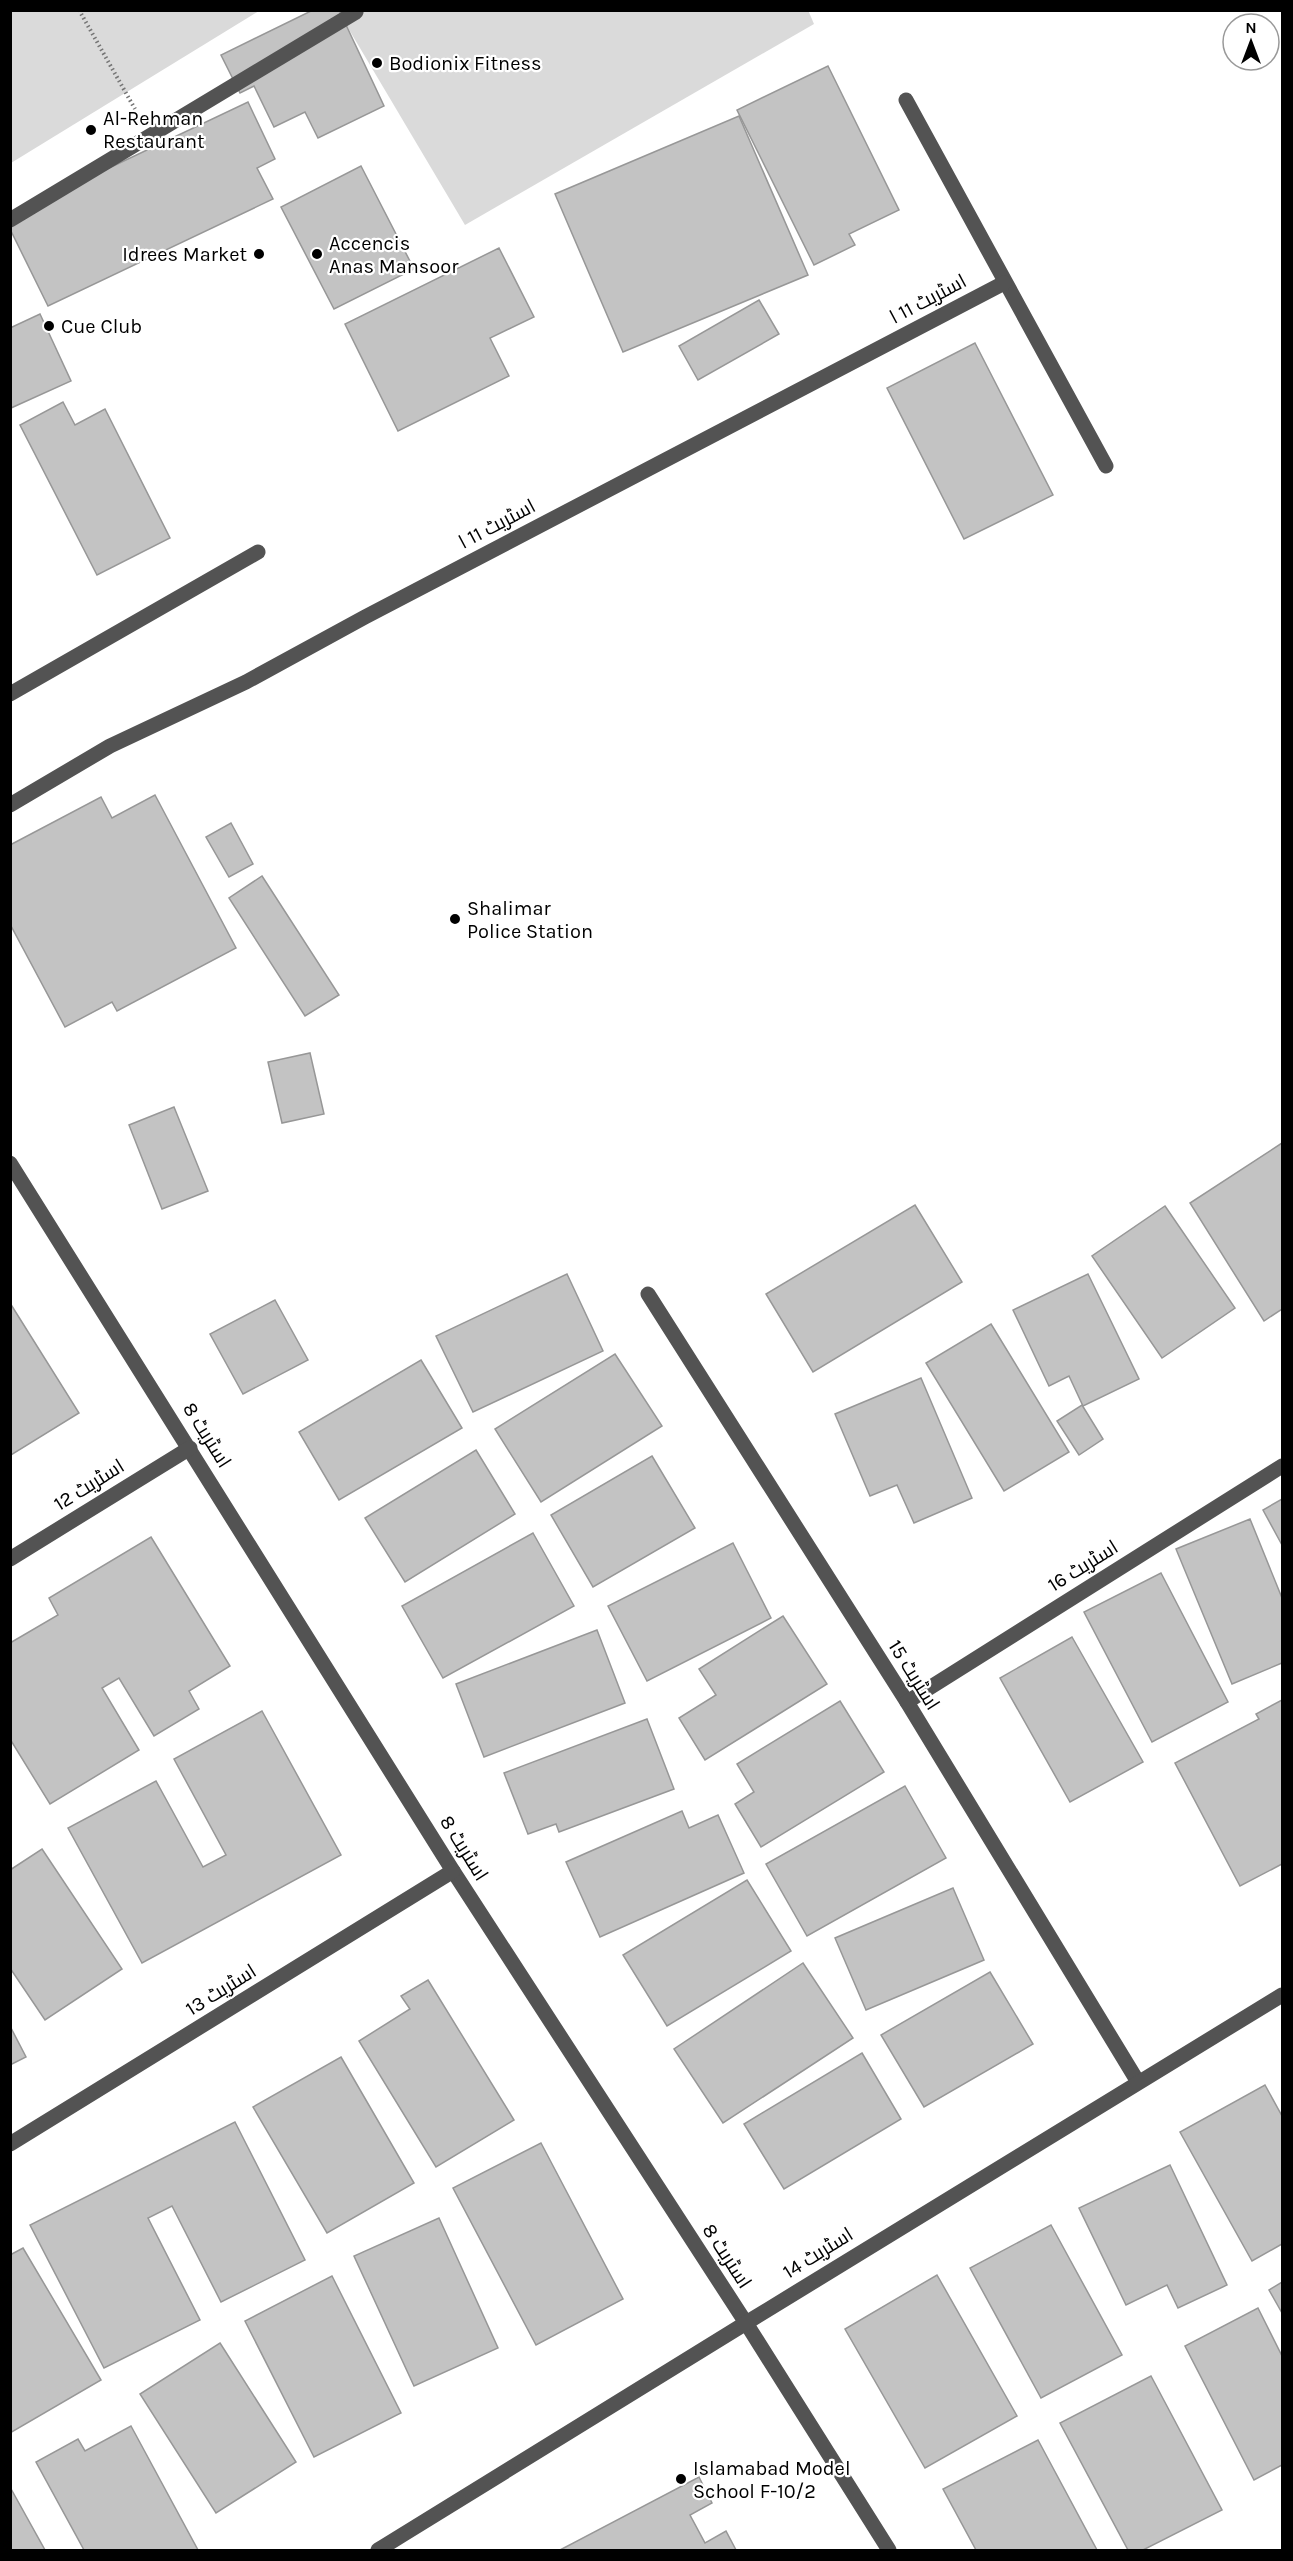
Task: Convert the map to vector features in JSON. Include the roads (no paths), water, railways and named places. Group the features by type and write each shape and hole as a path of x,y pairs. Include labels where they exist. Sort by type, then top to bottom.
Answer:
{"street":[{"path":"10,220 356,12"},
{"path":"906,100 1106,466"},
{"name":"اسٹریٹ 11 ا","path":"10,805 110,746 246,682 365,617 1004,283"},
{"path":"10,694 258,552"},
{"name":"اسٹریٹ 8","path":"10,1163 453,1871 746,2323 889,2550"},
{"name":"اسٹریٹ 15","path":"648,1294 907,1702 1138,2082"},
{"name":"اسٹریٹ 12","path":"10,1558 190,1448"},
{"name":"اسٹریٹ 16","path":"907,1702 1282,1466"},
{"name":"اسٹریٹ 13","path":"10,2144 453,1871"},
{"name":"اسٹریٹ 14","path":"378,2550 1282,1995"}],"place":[{"name":"Bodionix Fitness","path":"377,63"},
{"name":"Al-Rehman Restaurant","path":"91,130"},
{"name":"Idrees Market","path":"259,254"},
{"name":"Accencis Anas Mansoor","path":"317,254"},
{"name":"Cue Club","path":"49,326"},
{"name":"Shalimar Police Station","path":"455,919"},
{"name":"Islamabad Model School F-10/2","path":"681,2479"}]}
